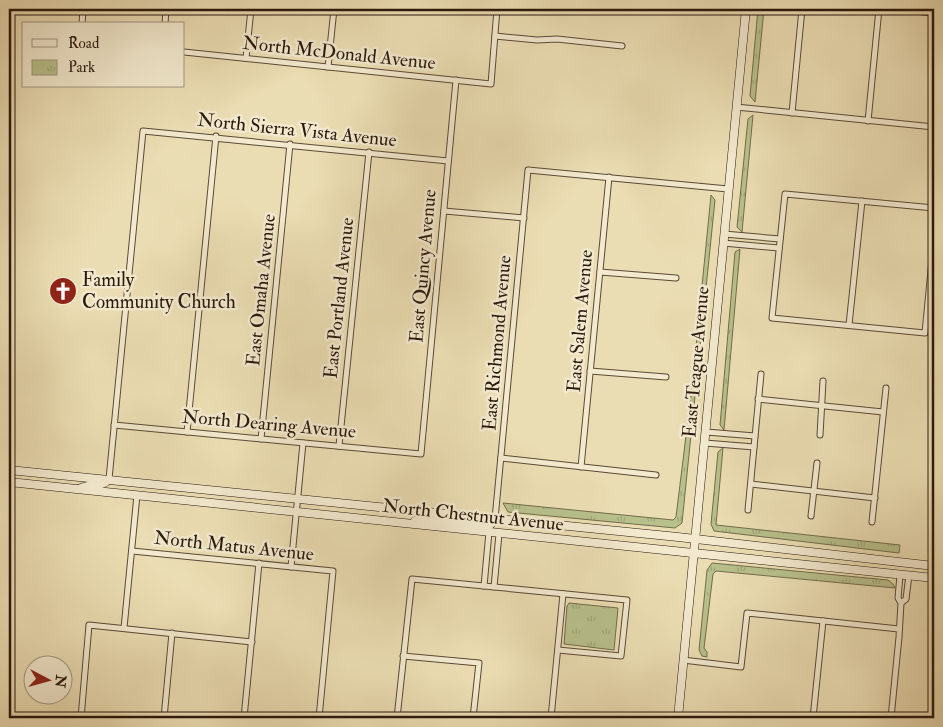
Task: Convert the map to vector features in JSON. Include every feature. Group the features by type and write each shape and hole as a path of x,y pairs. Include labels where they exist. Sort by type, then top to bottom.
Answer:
{"main road":[{"name":"East Teague Avenue","path":"678,718 746,9"},
{"name":"North Chestnut Avenue","path":"9,470 696,539 934,566"},
{"path":"79,489 88,484 101,484 109,479"},
{"name":"North Chestnut Avenue","path":"9,482 934,578"},
{"path":"393,523 436,520 490,525 495,519"},
{"path":"904,575 909,568 934,570"}],"street":[{"path":"82,22 83,9"},
{"path":"165,22 166,9"},
{"path":"246,58 251,9"},
{"path":"328,67 334,9"},
{"path":"497,9 495,36 537,40 557,39 622,46"},
{"path":"792,113 802,9"},
{"path":"868,121 879,9"},
{"path":"895,9 934,13"},
{"name":"North McDonald Avenue","path":"185,52 491,84 495,36"},
{"name":"East Quincy Avenue","path":"421,454 456,80"},
{"path":"736,107 934,127"},
{"name":"North Sierra Vista Avenue","path":"114,425 143,131 216,136 448,161"},
{"path":"187,432 216,136"},
{"name":"East Omaha Avenue","path":"261,439 290,144"},
{"name":"East Portland Avenue","path":"339,446 369,152"},
{"name":"East Richmond Avenue","path":"495,519 528,170 609,177"},
{"path":"609,177 728,189"},
{"name":"East Salem Avenue","path":"581,467 609,177"},
{"path":"934,208 785,194 772,318 925,333 934,239"},
{"path":"849,325 862,201"},
{"path":"444,211 524,218"},
{"path":"724,234 780,239"},
{"path":"723,243 779,248"},
{"path":"600,272 676,278"},
{"path":"590,371 666,377"},
{"path":"748,510 760,374"},
{"path":"820,435 824,381"},
{"path":"872,522 886,388"},
{"path":"758,399 883,412"},
{"path":"109,479 114,425"},
{"name":"North Dearing Avenue","path":"114,425 421,454"},
{"path":"706,432 755,436"},
{"path":"734,445 735,434"},
{"path":"704,442 754,447"},
{"path":"291,567 302,443"},
{"path":"501,458 656,475"},
{"path":"811,516 817,463"},
{"path":"751,484 875,498"},
{"path":"124,628 137,495"},
{"path":"934,508 934,516"},
{"path":"484,586 489,532"},
{"path":"494,587 499,534"},
{"name":"North Matus Avenue","path":"132,551 334,571 319,718"},
{"path":"486,554 497,556"},
{"path":"244,718 259,563"},
{"path":"891,718 900,629 901,604 898,598 904,575"},
{"path":"901,604 906,599 904,575"},
{"path":"397,718 412,579 627,600 621,656 558,650"},
{"path":"551,718 563,594"},
{"path":"683,660 741,666 746,613 900,629"},
{"path":"820,718 813,718 823,621"},
{"path":"81,718 89,625 252,642"},
{"path":"164,718 172,633"},
{"path":"403,656 479,663 473,718"}],"green space":[{"path":"758,9 764,9 755,102 750,96"},
{"path":"753,115 742,232 737,227 748,119"},
{"path":"711,195 715,200 682,523 675,528 508,512 503,503 673,520 676,517 692,387"},
{"path":"740,249 724,430 720,425 735,252"},
{"path":"723,448 716,525 900,545 899,553 714,531 711,524 718,452"},
{"path":"712,563 888,580 895,588 716,571 713,574 704,648 707,652 707,657 702,656 699,650 707,570"},
{"path":"569,603 618,608 614,650 564,644 567,606"}],"place":[{"name":"Family Community Church","path":"63,291"}]}
